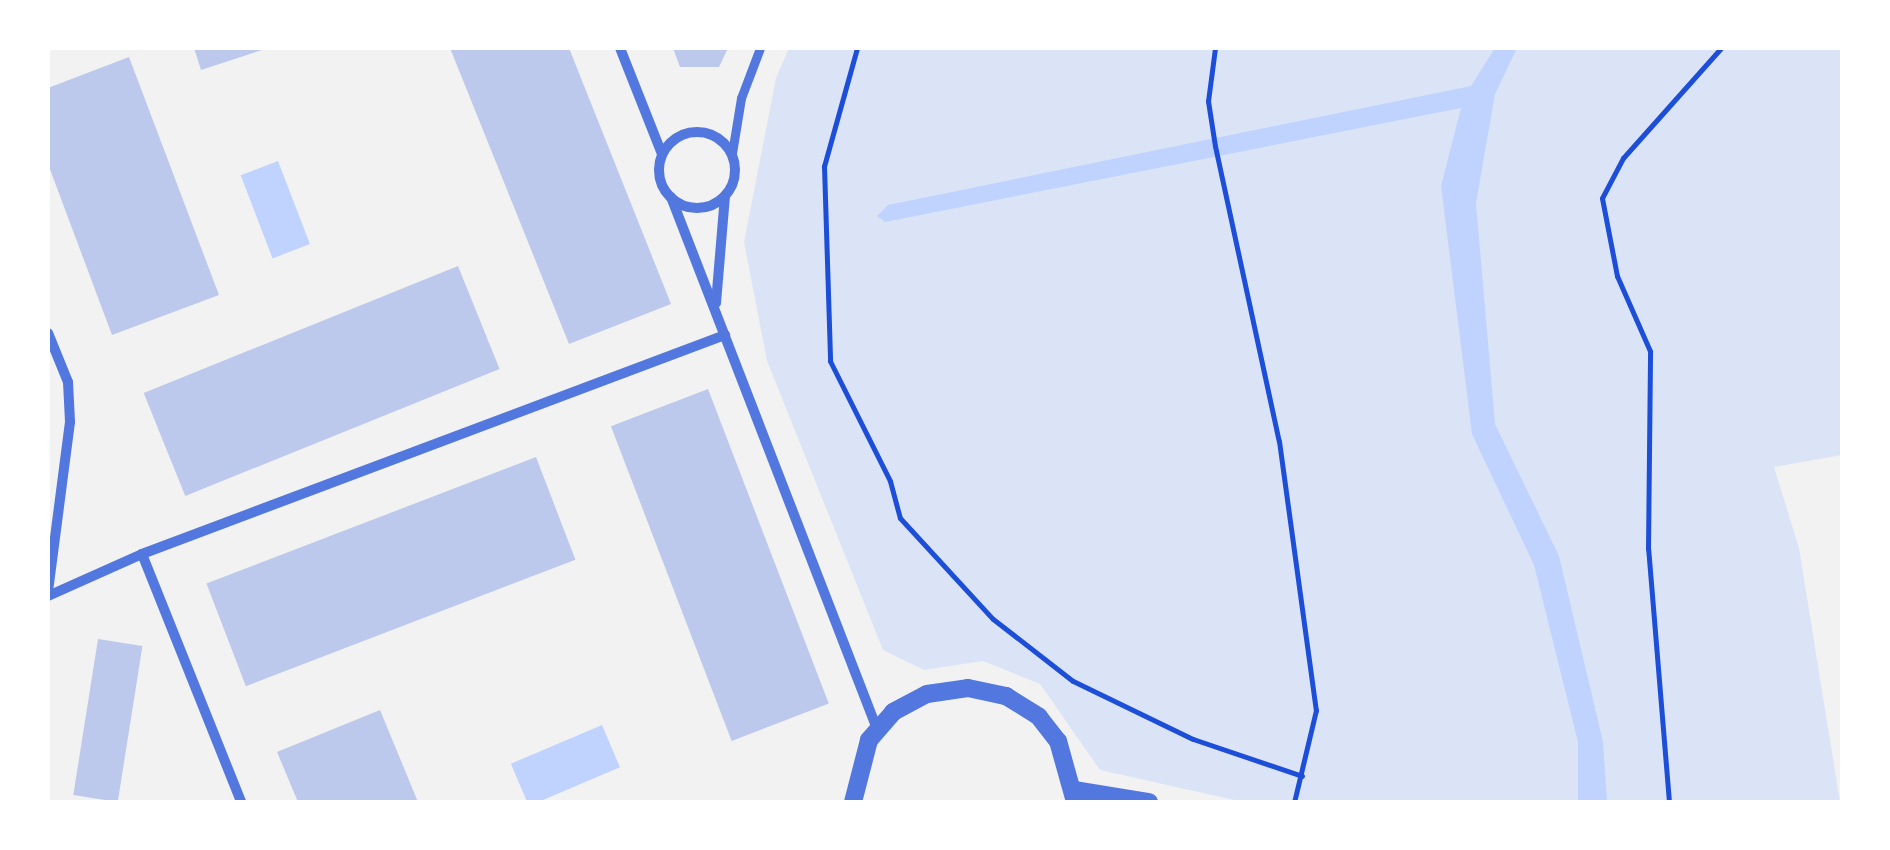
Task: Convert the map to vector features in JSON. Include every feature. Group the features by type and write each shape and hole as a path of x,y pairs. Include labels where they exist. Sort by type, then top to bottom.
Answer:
{"street":[{"path":"620,48 662,154 659,169 716,304 878,730"},
{"path":"716,304 726,195 733,183 732,154 741,98 760,48"},
{"path":"662,154 688,132 721,140 732,154"},
{"path":"671,197 698,208 726,195"},
{"path":"48,333 68,382 70,422 48,594"},
{"path":"48,594 142,554 725,335"},
{"path":"142,554 241,802"},
{"path":"853,802 855,776 878,730 894,712 927,694 968,688 1006,696 1040,717 1058,740 1075,796 1149,802"}],"path":[{"path":"856,48 824,166 830,361 890,481 900,518 993,619 1073,681 1193,739 1302,776"},
{"path":"1215,48 1208,101 1215,146 1302,567 1316,710 1294,802"},
{"path":"1669,802 1648,550 1650,351 1617,276 1602,198 1623,158 1722,48"}],"shaded area":[{"path":"789,48 1842,48 1842,455 1774,467 1799,548 1840,802 1243,802 1100,770 1040,684 983,661 924,670 883,650 767,361 744,242 776,78"}],"water":[{"path":"1495,48 1517,48 1495,94 1476,203 1495,424 1559,556 1603,742 1607,802 1578,802 1578,742 1534,565 1472,434 1441,186 1461,108 885,222 877,216 888,205 1471,86"},
{"path":"278,161 310,244 273,258 241,175"},
{"path":"602,725 620,767 538,802 527,802 511,764"}],"building":[{"path":"194,48 268,48 201,70"},
{"path":"450,48 569,48 671,304 569,344"},
{"path":"673,48 728,48 719,67 680,67"},
{"path":"129,57 219,295 112,335 48,164 48,88"},
{"path":"458,266 500,369 185,496 144,393"},
{"path":"708,389 829,704 732,741 611,426"},
{"path":"536,457 575,560 246,686 206,584"},
{"path":"98,639 142,646 118,802 73,795"},
{"path":"380,710 418,802 298,802 277,752"}]}
